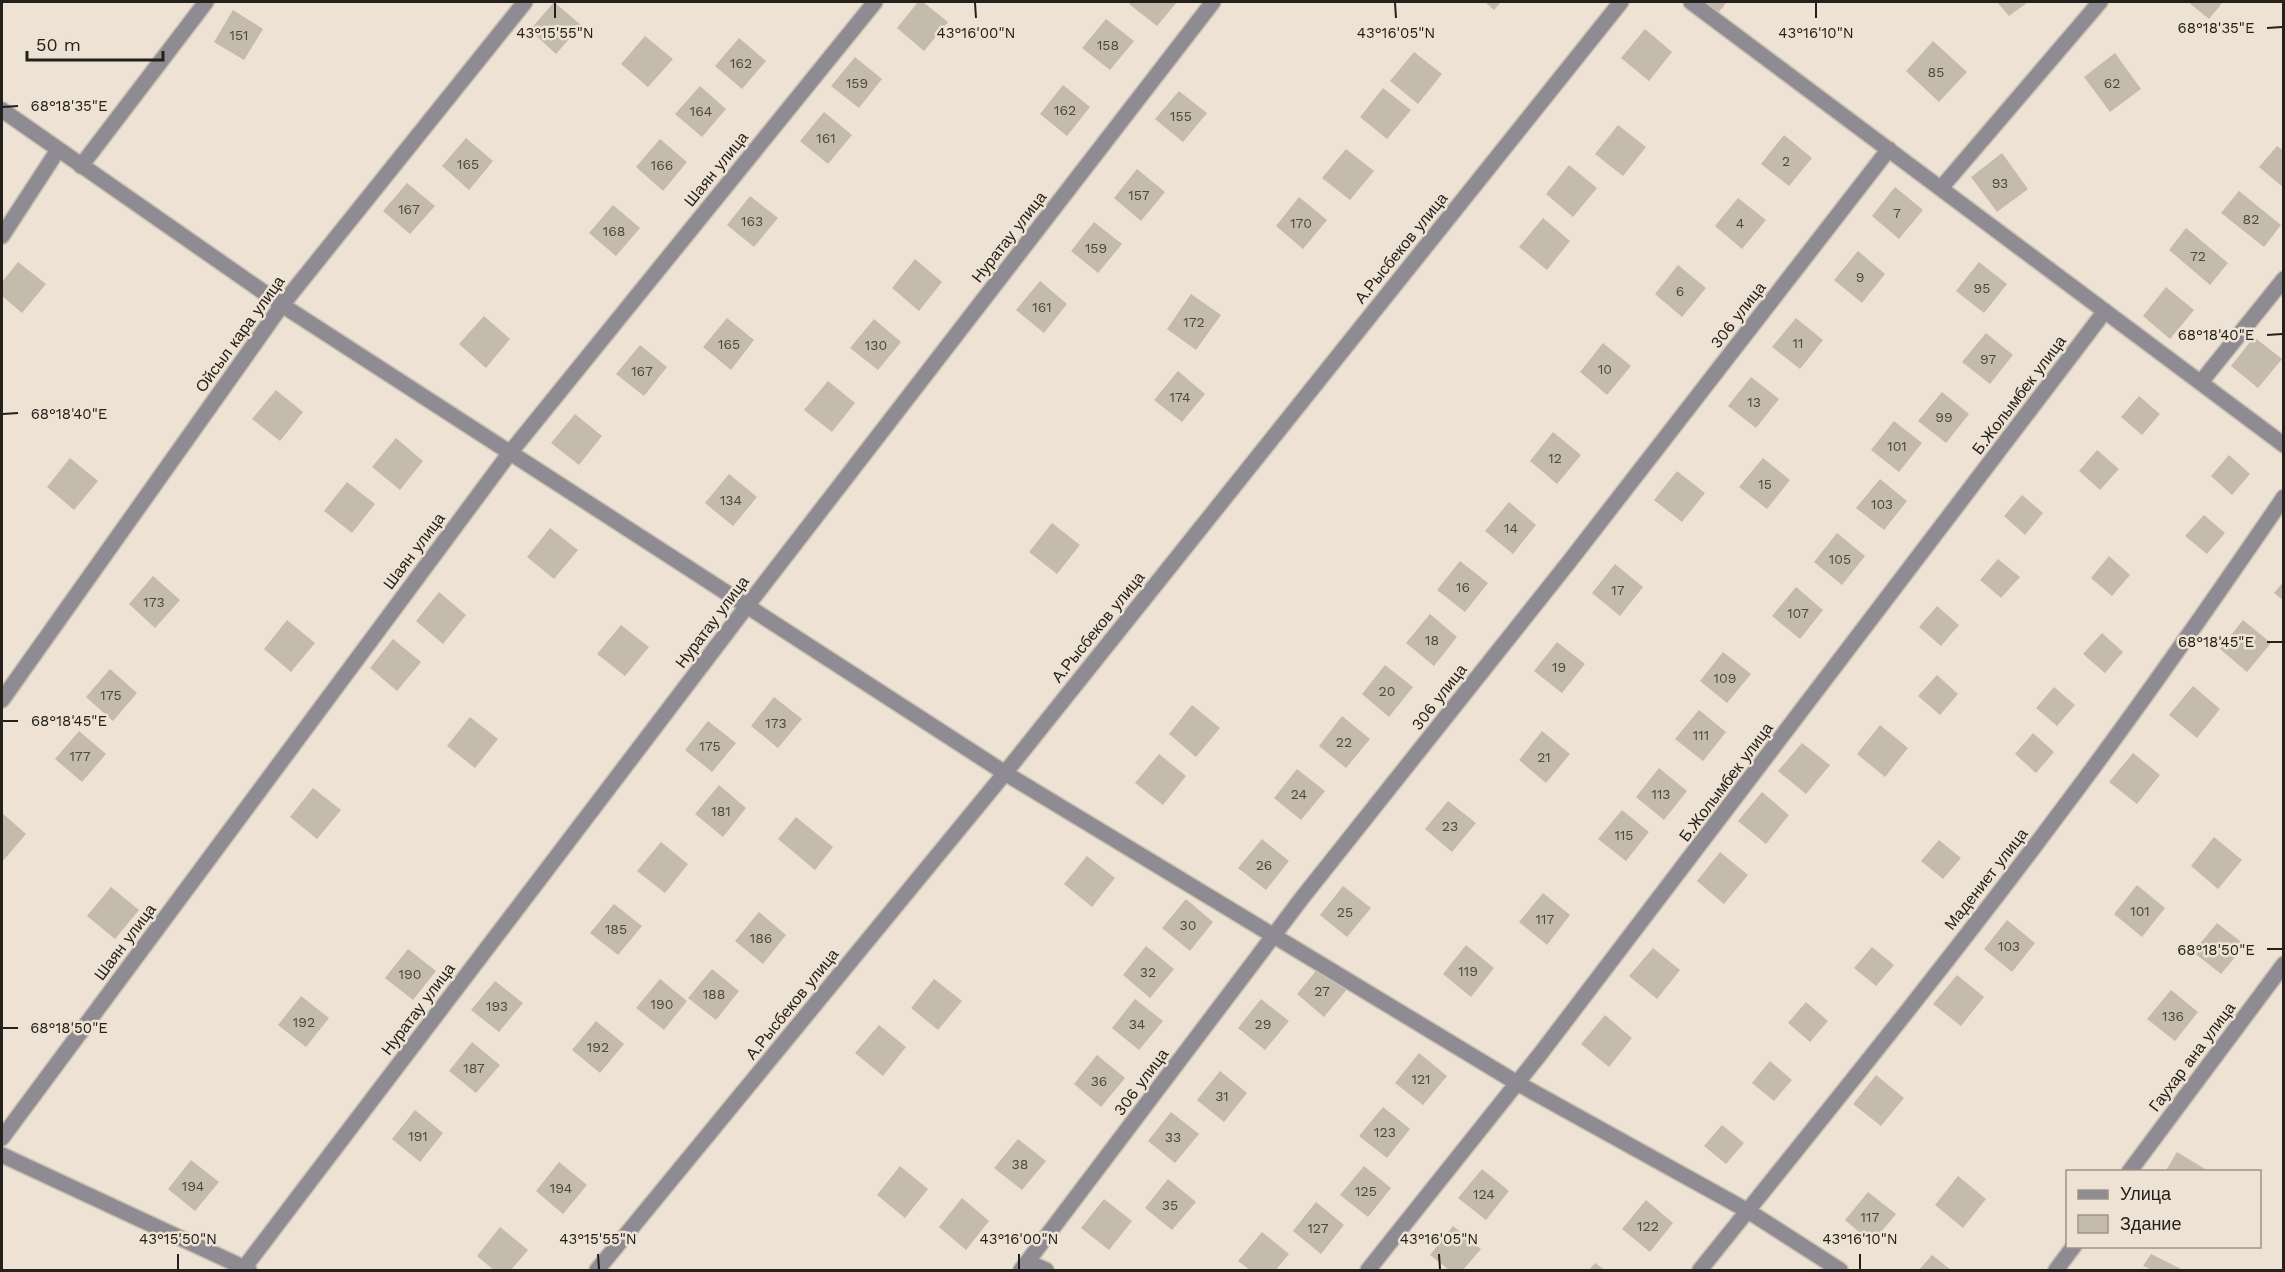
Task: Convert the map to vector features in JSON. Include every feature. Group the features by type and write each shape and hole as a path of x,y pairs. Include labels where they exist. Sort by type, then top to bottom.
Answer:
{"street":[{"path":"81,166 206,2"},
{"name":"Ойсыл кара улица","path":"2,700 282,305 525,2"},
{"name":"Шаян улица","path":"2,1138 509,454 875,2"},
{"name":"Нуратау улица","path":"246,1269 747,606 1213,2"},
{"name":"А.Рысбеков улица","path":"597,1270 1005,773 1621,2"},
{"path":"1691,2 2283,445"},
{"path":"1941,188 2100,2"},
{"path":"2,110 282,305 1005,773 1516,1083 1748,1211 1840,1270"},
{"name":"306 улица","path":"1024,1266 1275,935 1889,149"},
{"path":"2,236 58,150"},
{"path":"2201,382 2283,279"},
{"name":"Б.Жолымбек улица","path":"1368,1270 1516,1083 2105,311"},
{"name":"Мадениет улица","path":"1700,1270 2061,812 2184,644 2283,497"},
{"name":"Гаухар ана улица","path":"2130,1170 2283,964"},
{"path":"2,1155 246,1269"},
{"path":"2056,1270 2074,1248"},
{"path":"2069,1270 2075,1248"},
{"path":"1024,1266 1046,1270"}],"building":[{"path":"554,2 581,25 556,54 530,30"},
{"path":"918,2 923,2 948,22 924,51 897,28"},
{"path":"1131,2 1177,2 1157,26 1129,4"},
{"path":"1485,2 1501,2 1494,10"},
{"path":"1704,2 1727,2 1718,13"},
{"path":"1997,2 2028,2 2009,16"},
{"path":"2188,2 2223,2 2209,19"},
{"path":"233,10 263,29 244,60 214,42"},
{"path":"1106,19 1134,41 1110,70 1082,48"},
{"path":"1645,29 1672,52 1649,81 1621,58"},
{"path":"645,36 673,59 648,87 621,64"},
{"path":"739,38 766,61 742,89 715,66"},
{"path":"1933,41 1967,72 1939,102 1906,71"},
{"path":"1414,52 1442,74 1418,104 1390,81"},
{"path":"2115,53 2141,89 2110,112 2084,77"},
{"path":"855,57 882,79 859,108 831,86"},
{"path":"1063,85 1090,107 1067,136 1040,114"},
{"path":"700,86 726,109 702,137 675,114"},
{"path":"1383,88 1411,110 1387,139 1360,117"},
{"path":"1179,91 1207,113 1183,142 1155,119"},
{"path":"824,112 852,135 828,164 800,141"},
{"path":"1618,125 1646,147 1623,176 1595,154"},
{"path":"1784,135 1812,158 1789,186 1761,164"},
{"path":"466,138 493,161 469,190 442,166"},
{"path":"660,139 687,162 663,191 636,167"},
{"path":"2277,146 2284,151 2284,188 2259,167"},
{"path":"1346,149 1374,171 1350,200 1322,178"},
{"path":"2002,153 2028,189 1997,212 1971,177"},
{"path":"1569,165 1597,188 1573,217 1546,194"},
{"path":"1137,169 1165,192 1141,221 1114,198"},
{"path":"407,183 435,206 410,234 383,211"},
{"path":"1895,187 1923,210 1899,239 1872,216"},
{"path":"2239,191 2281,225 2264,247 2221,213"},
{"path":"750,196 778,218 754,247 727,225"},
{"path":"1299,197 1327,220 1303,249 1276,226"},
{"path":"1738,198 1766,220 1742,249 1715,226"},
{"path":"613,205 640,228 616,256 589,233"},
{"path":"1543,218 1570,241 1547,270 1519,247"},
{"path":"1094,222 1122,244 1098,273 1071,251"},
{"path":"2186,228 2228,263 2210,285 2169,250"},
{"path":"1858,251 1885,274 1862,303 1834,280"},
{"path":"915,259 942,282 919,311 892,288"},
{"path":"18,262 46,284 22,313 2,296 2,282"},
{"path":"1979,262 2007,284 1984,313 1956,291"},
{"path":"1678,265 1706,288 1682,317 1655,294"},
{"path":"1040,281 1067,304 1044,333 1016,310"},
{"path":"2166,287 2194,310 2170,339 2143,316"},
{"path":"1191,294 1221,315 1196,350 1167,329"},
{"path":"484,316 510,339 486,368 459,344"},
{"path":"727,318 754,340 731,370 703,347"},
{"path":"1796,318 1823,340 1800,369 1772,347"},
{"path":"874,319 901,342 878,370 850,348"},
{"path":"1986,333 2013,355 1990,384 1962,362"},
{"path":"2254,337 2282,359 2258,388 2231,366"},
{"path":"1603,343 1631,366 1607,395 1580,372"},
{"path":"640,345 667,367 644,396 616,374"},
{"path":"1178,371 1205,394 1182,422 1154,400"},
{"path":"1751,377 1779,399 1756,428 1728,406"},
{"path":"828,381 855,403 832,432 804,410"},
{"path":"276,390 303,412 280,441 252,419"},
{"path":"1942,392 1969,414 1946,443 1918,421"},
{"path":"2139,396 2160,414 2142,435 2121,417"},
{"path":"575,414 602,436 579,465 551,443"},
{"path":"1894,421 1922,443 1899,472 1871,450"},
{"path":"1553,432 1581,455 1557,484 1530,461"},
{"path":"396,438 423,461 400,490 372,467"},
{"path":"2097,450 2119,469 2100,490 2079,471"},
{"path":"2229,455 2250,474 2232,495 2211,476"},
{"path":"70,458 98,481 74,510 47,487"},
{"path":"1763,458 1790,480 1767,509 1739,487"},
{"path":"1677,471 1705,493 1682,522 1654,500"},
{"path":"729,474 757,497 733,526 705,503"},
{"path":"1880,479 1907,501 1884,530 1856,508"},
{"path":"347,482 375,504 352,533 324,511"},
{"path":"2022,495 2043,513 2025,535 2004,516"},
{"path":"1509,502 1536,525 1513,554 1485,531"},
{"path":"2204,515 2225,533 2207,554 2185,536"},
{"path":"1052,523 1080,545 1057,574 1029,552"},
{"path":"550,528 578,550 554,579 527,557"},
{"path":"1837,533 1865,556 1842,585 1814,562"},
{"path":"2109,556 2130,575 2112,596 2091,578"},
{"path":"1998,559 2020,577 2001,598 1980,580"},
{"path":"1460,561 1488,583 1465,612 1437,590"},
{"path":"1615,564 1643,587 1620,616 1592,593"},
{"path":"153,576 180,600 155,628 129,604"},
{"path":"2284,581 2284,601 2274,593"},
{"path":"1796,587 1823,610 1800,639 1772,616"},
{"path":"439,592 466,615 443,644 416,621"},
{"path":"1937,606 1959,625 1941,646 1919,627"},
{"path":"1430,614 1457,637 1434,666 1406,643"},
{"path":"287,620 315,643 291,672 264,649"},
{"path":"2243,620 2271,643 2247,672 2220,649"},
{"path":"621,625 649,647 625,676 597,654"},
{"path":"2102,633 2123,652 2105,673 2083,654"},
{"path":"393,639 421,662 397,691 370,668"},
{"path":"1557,642 1585,664 1562,693 1534,671"},
{"path":"1723,652 1751,674 1727,703 1700,681"},
{"path":"1385,665 1413,687 1389,717 1362,694"},
{"path":"110,669 137,693 113,721 86,697"},
{"path":"1937,675 1958,694 1940,715 1918,696"},
{"path":"2193,686 2220,709 2197,738 2169,715"},
{"path":"2054,687 2075,705 2057,726 2036,708"},
{"path":"774,697 802,719 778,748 751,726"},
{"path":"1192,705 1220,728 1196,757 1169,734"},
{"path":"1699,710 1726,732 1703,761 1675,739"},
{"path":"1342,716 1370,739 1346,768 1319,746"},
{"path":"470,717 498,739 475,768 447,746"},
{"path":"708,721 736,743 712,772 685,750"},
{"path":"1880,725 1908,748 1885,777 1857,754"},
{"path":"79,731 106,754 82,782 55,759"},
{"path":"1542,731 1570,754 1546,783 1519,760"},
{"path":"2033,733 2054,752 2036,773 2015,754"},
{"path":"1802,743 1830,765 1806,794 1778,771"},
{"path":"2133,753 2160,775 2137,804 2109,782"},
{"path":"1159,754 1186,776 1163,805 1135,783"},
{"path":"1659,768 1687,791 1664,820 1636,797"},
{"path":"1297,769 1325,791 1301,820 1274,798"},
{"path":"719,785 746,808 723,837 695,814"},
{"path":"313,788 341,810 317,839 290,817"},
{"path":"1762,792 1789,815 1766,844 1738,821"},
{"path":"1448,801 1476,823 1452,852 1425,829"},
{"path":"1622,810 1649,832 1626,861 1598,839"},
{"path":"2,813 26,834 2,862"},
{"path":"796,817 833,847 815,870 778,839"},
{"path":"2214,837 2242,860 2218,889 2191,866"},
{"path":"1262,839 1289,861 1266,890 1238,868"},
{"path":"1939,840 1961,858 1943,879 1921,861"},
{"path":"661,842 688,864 665,893 637,871"},
{"path":"1720,852 1748,875 1724,904 1697,881"},
{"path":"1087,856 1115,878 1092,907 1064,884"},
{"path":"2137,885 2165,908 2142,937 2114,914"},
{"path":"1343,886 1371,908 1347,937 1320,915"},
{"path":"111,887 139,910 115,939 87,916"},
{"path":"1543,893 1570,915 1547,945 1519,922"},
{"path":"1186,899 1213,922 1190,951 1162,928"},
{"path":"614,904 642,926 618,955 590,933"},
{"path":"759,912 786,935 763,964 735,941"},
{"path":"2007,920 2035,943 2012,972 1984,949"},
{"path":"2217,923 2245,945 2221,974 2193,952"},
{"path":"1466,945 1494,968 1471,997 1443,974"},
{"path":"1146,946 1174,969 1150,998 1123,975"},
{"path":"1872,947 1894,965 1876,986 1854,968"},
{"path":"1653,948 1680,970 1657,999 1629,976"},
{"path":"408,949 436,971 413,1000 385,978"},
{"path":"1320,966 1348,988 1324,1017 1297,994"},
{"path":"712,969 739,991 716,1020 688,998"},
{"path":"1957,975 1984,997 1961,1026 1933,1004"},
{"path":"660,979 687,1001 664,1030 636,1008"},
{"path":"934,979 962,1001 938,1030 911,1008"},
{"path":"495,981 523,1003 499,1032 471,1010"},
{"path":"2171,990 2198,1012 2175,1041 2147,1019"},
{"path":"301,996 329,1018 306,1047 278,1025"},
{"path":"1135,999 1163,1021 1139,1050 1112,1028"},
{"path":"1261,999 1289,1021 1265,1050 1238,1028"},
{"path":"1806,1002 1828,1021 1810,1042 1788,1023"},
{"path":"1605,1015 1632,1038 1609,1067 1581,1044"},
{"path":"596,1021 624,1044 600,1073 572,1050"},
{"path":"879,1025 906,1047 883,1076 855,1053"},
{"path":"472,1042 500,1065 476,1093 449,1071"},
{"path":"1419,1053 1447,1076 1423,1105 1395,1083"},
{"path":"1097,1055 1125,1078 1101,1107 1074,1084"},
{"path":"1770,1061 1792,1080 1774,1101 1752,1083"},
{"path":"1220,1071 1247,1093 1224,1122 1197,1100"},
{"path":"1876,1075 1904,1098 1881,1126 1853,1104"},
{"path":"1383,1107 1410,1129 1387,1158 1359,1136"},
{"path":"415,1110 443,1133 420,1162 392,1139"},
{"path":"1171,1112 1199,1134 1175,1163 1148,1141"},
{"path":"1722,1125 1744,1143 1726,1164 1704,1146"},
{"path":"1018,1139 1046,1161 1022,1190 994,1168"},
{"path":"2177,1152 2207,1170 2166,1170"},
{"path":"191,1160 219,1182 195,1211 168,1189"},
{"path":"559,1162 587,1185 563,1214 536,1191"},
{"path":"900,1166 928,1189 905,1218 877,1195"},
{"path":"1364,1166 1391,1188 1368,1217 1340,1195"},
{"path":"1482,1169 1509,1191 1486,1220 1458,1198"},
{"path":"1958,1176 1986,1199 1963,1228 1935,1205"},
{"path":"1168,1179 1196,1202 1172,1230 1145,1208"},
{"path":"1868,1192 1896,1214 1872,1243 1845,1220"},
{"path":"962,1198 989,1221 966,1250 939,1227"},
{"path":"1104,1199 1132,1221 1109,1250 1081,1228"},
{"path":"1646,1200 1673,1223 1650,1252 1622,1229"},
{"path":"1316,1202 1344,1225 1321,1254 1293,1231"},
{"path":"1453,1226 1481,1249 1463,1270 1449,1270 1430,1255"},
{"path":"500,1227 528,1250 511,1270 494,1270 477,1256"},
{"path":"1262,1232 1289,1254 1276,1270 1250,1270 1238,1261"},
{"path":"2151,1254 2183,1270 2152,1270 2143,1266"},
{"path":"1932,1255 1951,1270 1919,1270"},
{"path":"1595,1263 1605,1270 1589,1270"}]}
